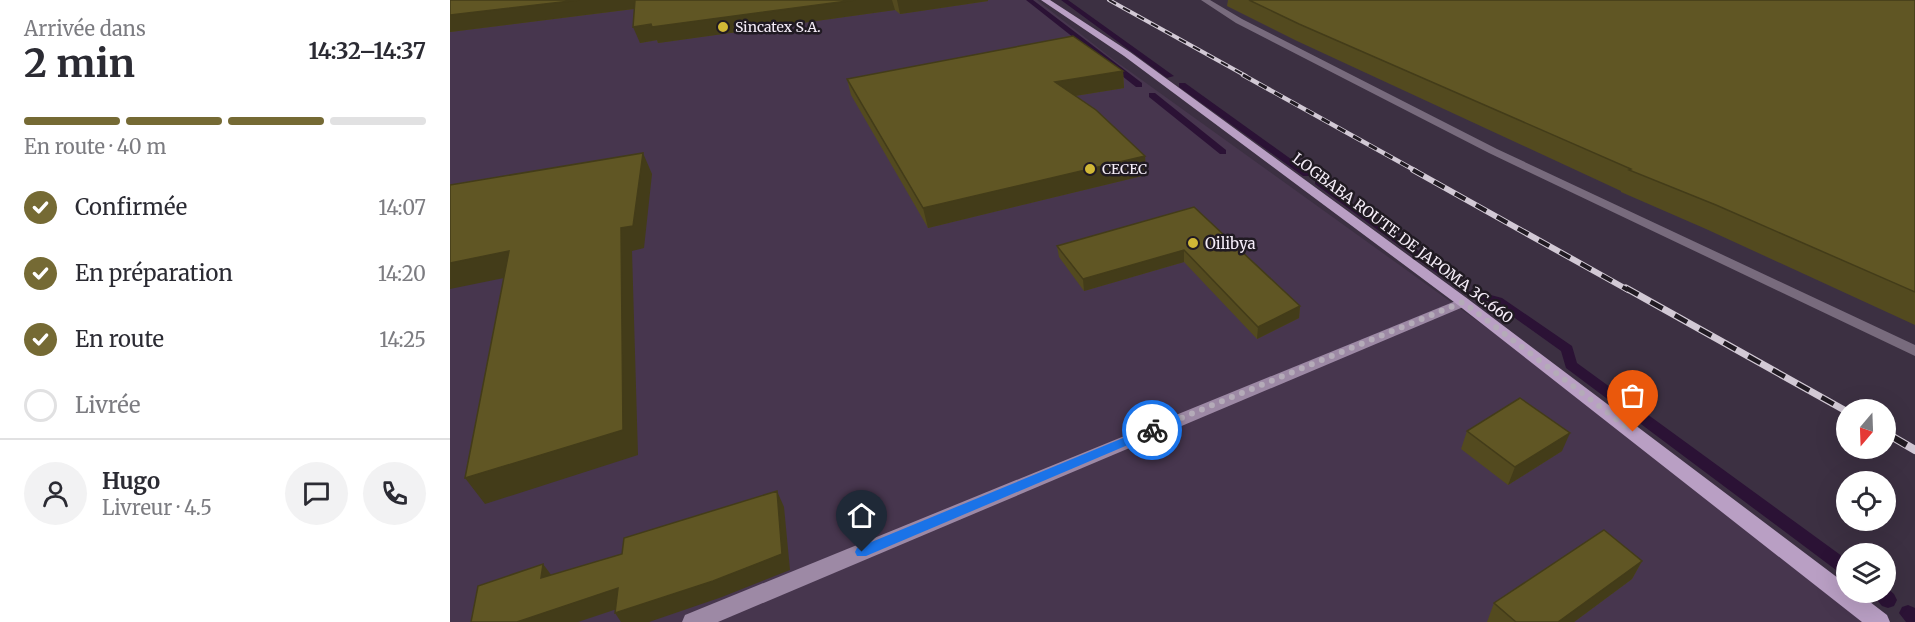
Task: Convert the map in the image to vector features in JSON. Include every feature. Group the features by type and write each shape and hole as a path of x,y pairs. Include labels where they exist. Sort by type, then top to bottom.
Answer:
{"main road":[{"name":"LOGBABA ROUTE DE JAPOMA 3C.660","path":"1044,0 1127,54 1463,302 1879,622"}],"street":[{"path":"1205,0 1239,21 1494,152 1915,351"},
{"path":"693,622 1463,302"}],"shaded area":[{"path":"450,0 1037,0 1114,60 1508,343 1836,595 1836,603 1846,603 1871,622 450,622"}],"building":[{"path":"450,0 579,0 450,15"},
{"path":"635,0 855,0 652,27 651,24 633,27"},
{"path":"1249,0 1915,0 1915,292 1716,205 1629,170 1631,169"},
{"path":"1073,36 1123,71 1055,82 1096,110 1145,156 923,208 847,79"},
{"path":"643,153 633,226 621,228 623,430 465,478 509,251 450,263 450,185"},
{"path":"1194,207 1300,306 1258,327 1184,250 1083,279 1057,246"},
{"path":"1520,398 1570,433 1515,467 1467,431"},
{"path":"777,491 782,554 713,581 615,613 618,588 517,622 471,622 478,586 543,564 541,578 622,554 624,538"},
{"path":"1604,530 1642,561 1558,622 1516,622 1494,603"}],"waterway":[{"path":"1029,0 1139,85"},
{"path":"1064,0 1170,76"},
{"path":"1182,85 1306,174"},
{"path":"1152,95 1223,152"},
{"path":"1318,182 1450,278"},
{"path":"1472,294 1498,300 1567,349 1571,365 1836,561"},
{"path":"1908,613 1915,618"}],"railway":[{"path":"1109,0 1246,76"},
{"path":"1243,75 1416,171"},
{"path":"1413,170 1628,290"},
{"path":"1626,288 1836,405"},
{"path":"1896,439 1915,450"}],"way so far":[{"path":"1152,430 1463,302 1633,432"}],"place":[{"name":"Sincatex S.A.","path":"723,27"},
{"name":"CECEC","path":"1090,169"},
{"name":"Oilibya","path":"1193,243"}],"route":[{"path":"862,552 1152,430"}]}
